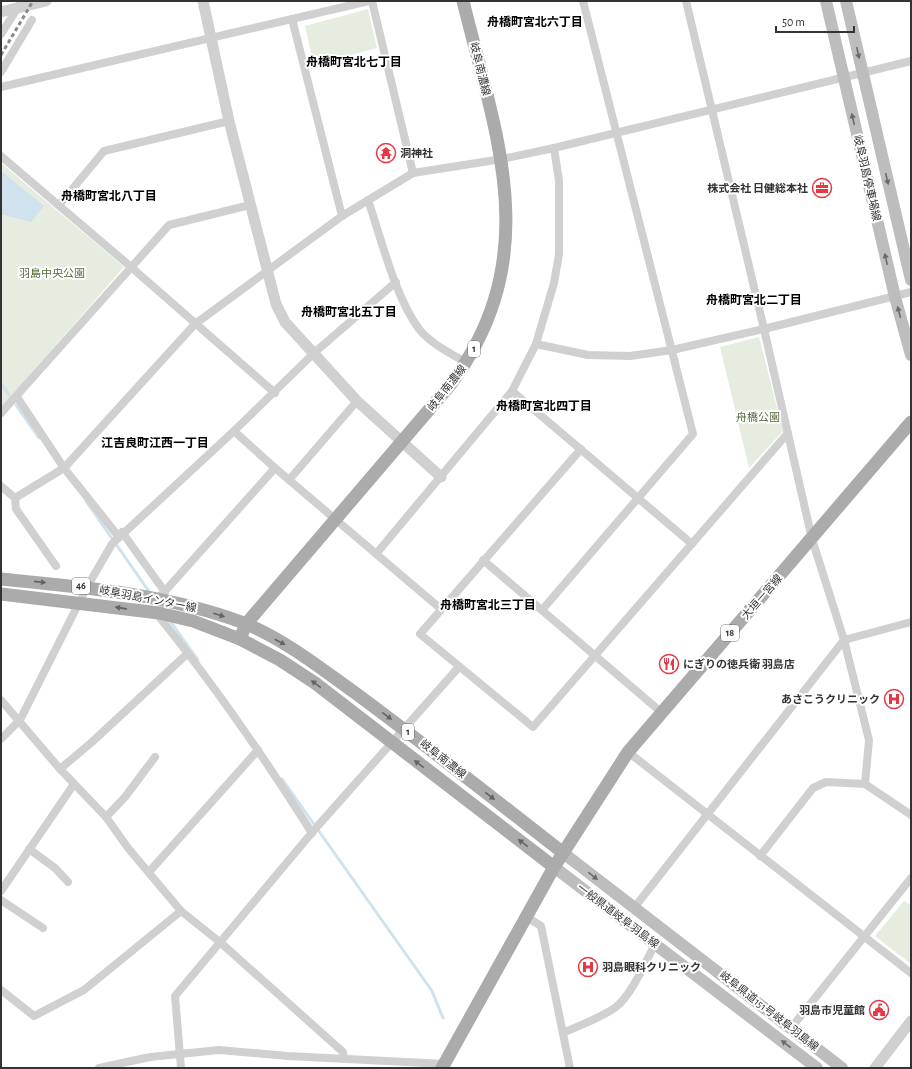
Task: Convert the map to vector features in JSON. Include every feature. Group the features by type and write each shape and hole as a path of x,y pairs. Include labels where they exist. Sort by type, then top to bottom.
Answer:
{"main road":[{"name":"岐阜南濃線","path":"463,1 502,159 507,207 505,257 493,304 477,344 467,363 402,442 335,518 246,624 240,639 280,660 310,680 554,866"},
{"name":"岐阜羽島停車場線","path":"826,1 895,297 911,355"},
{"name":"岐阜羽島停車場線","path":"846,1 911,280"},
{"name":"大垣一宮線","path":"562,852 628,752 911,422"},
{"name":"岐阜羽島インター線","path":"1,579 87,587 159,604 193,621 240,639"},
{"name":"岐阜羽島インター線","path":"1,594 79,603 159,604 193,607 246,624"},
{"name":"岐阜南濃線","path":"246,624 287,646 324,670 405,729 562,852"},
{"path":"443,1066 525,916 562,852"},
{"name":"岐阜県道151号岐阜羽島線","path":"562,852 842,1068"},
{"name":"一般県道岐阜羽島線","path":"554,866 817,1068"}],"street":[{"path":"1,12 20,4 46,1"},
{"path":"203,1 229,121 276,304 285,322 357,401 441,478"},
{"path":"1,87 370,1 413,173"},
{"path":"542,610 639,499 693,434 583,1"},
{"path":"686,1 812,539 844,640 869,740 866,784"},
{"path":"1,34 20,4"},
{"path":"292,19 342,216"},
{"path":"1,72 32,20"},
{"path":"15,498 64,468 195,324 342,216 413,173 502,159 554,148 911,61"},
{"path":"59,205 104,151 229,121"},
{"path":"376,554 441,478 512,391 536,344 554,283 559,254 558,181 554,148"},
{"path":"1,156 131,266 274,393"},
{"path":"368,200 396,282 411,316 432,342 467,363"},
{"path":"1,413 17,397 131,266 169,225 250,205"},
{"path":"1,739 20,720 87,587 117,538 234,431 314,354 396,282"},
{"path":"536,344 588,355 630,356 672,350 764,329 911,292"},
{"path":"512,391 692,544"},
{"path":"17,397 64,468 117,538 188,652 314,831"},
{"path":"289,480 357,401"},
{"path":"234,431 275,468 441,609"},
{"path":"581,449 420,634 458,668 533,727 788,433"},
{"path":"159,604 275,468"},
{"path":"1,486 15,498 16,509 56,566"},
{"path":"483,560 662,712"},
{"path":"634,908 844,640 911,622"},
{"path":"60,769 92,742 188,652"},
{"path":"180,1068 175,996 314,831 458,668"},
{"path":"1,700 20,720 60,769 106,817 128,848 150,872 181,911 220,943 343,1052 344,1059"},
{"path":"150,872 258,750"},
{"path":"628,752 911,973"},
{"path":"106,817 125,797 155,757"},
{"path":"760,856 813,788 826,782 866,784 911,815"},
{"path":"1,891 74,784"},
{"path":"29,849 55,868 68,882"},
{"path":"791,1028 911,878"},
{"path":"1,900 43,928"},
{"path":"1,990 34,1016 84,990 181,911"},
{"path":"525,916 541,926 570,1068"},
{"path":"563,1033 605,1013 616,1006 626,996 655,944"},
{"path":"875,1068 911,1021"},
{"path":"98,1068 180,1052 219,1050 443,1066"}],"green space":[{"path":"368,9 377,48 314,65 305,26"},
{"name":"羽島中央公園","path":"1,163 124,267 1,408"},
{"name":"舟橋公園","path":"759,337 783,431 749,468 720,347"},
{"path":"904,901 911,905 911,964 875,936"}],"water":[{"path":"1,171 44,206 31,222 1,214"}],"waterway":[{"path":"1,383 9,395"},
{"path":"16,405 39,438"},
{"path":"86,501 150,593"},
{"path":"170,621 198,660"},
{"path":"282,779 432,991 443,1018"}],"railway":[{"path":"1,55 33,1"}],"place":[{"name":"洞神社","path":"386,153"},
{"name":"株式会社 日健総本社","path":"822,188"},
{"name":"にぎりの徳兵衛 羽島店","path":"669,664"},
{"name":"あさこうクリニック","path":"894,699"},
{"name":"羽島眼科クリニック","path":"588,967"},
{"name":"羽島市児童館","path":"879,1010"}],"district":[{"name":"舟橋町宮北六丁目","path":"535,22"},
{"name":"舟橋町宮北七丁目","path":"354,62"},
{"name":"舟橋町宮北八丁目","path":"109,196"},
{"name":"舟橋町宮北二丁目","path":"754,300"},
{"name":"舟橋町宮北五丁目","path":"349,312"},
{"name":"舟橋町宮北四丁目","path":"544,406"},
{"name":"江吉良町江西一丁目","path":"155,443"},
{"name":"舟橋町宮北三丁目","path":"488,605"}]}
